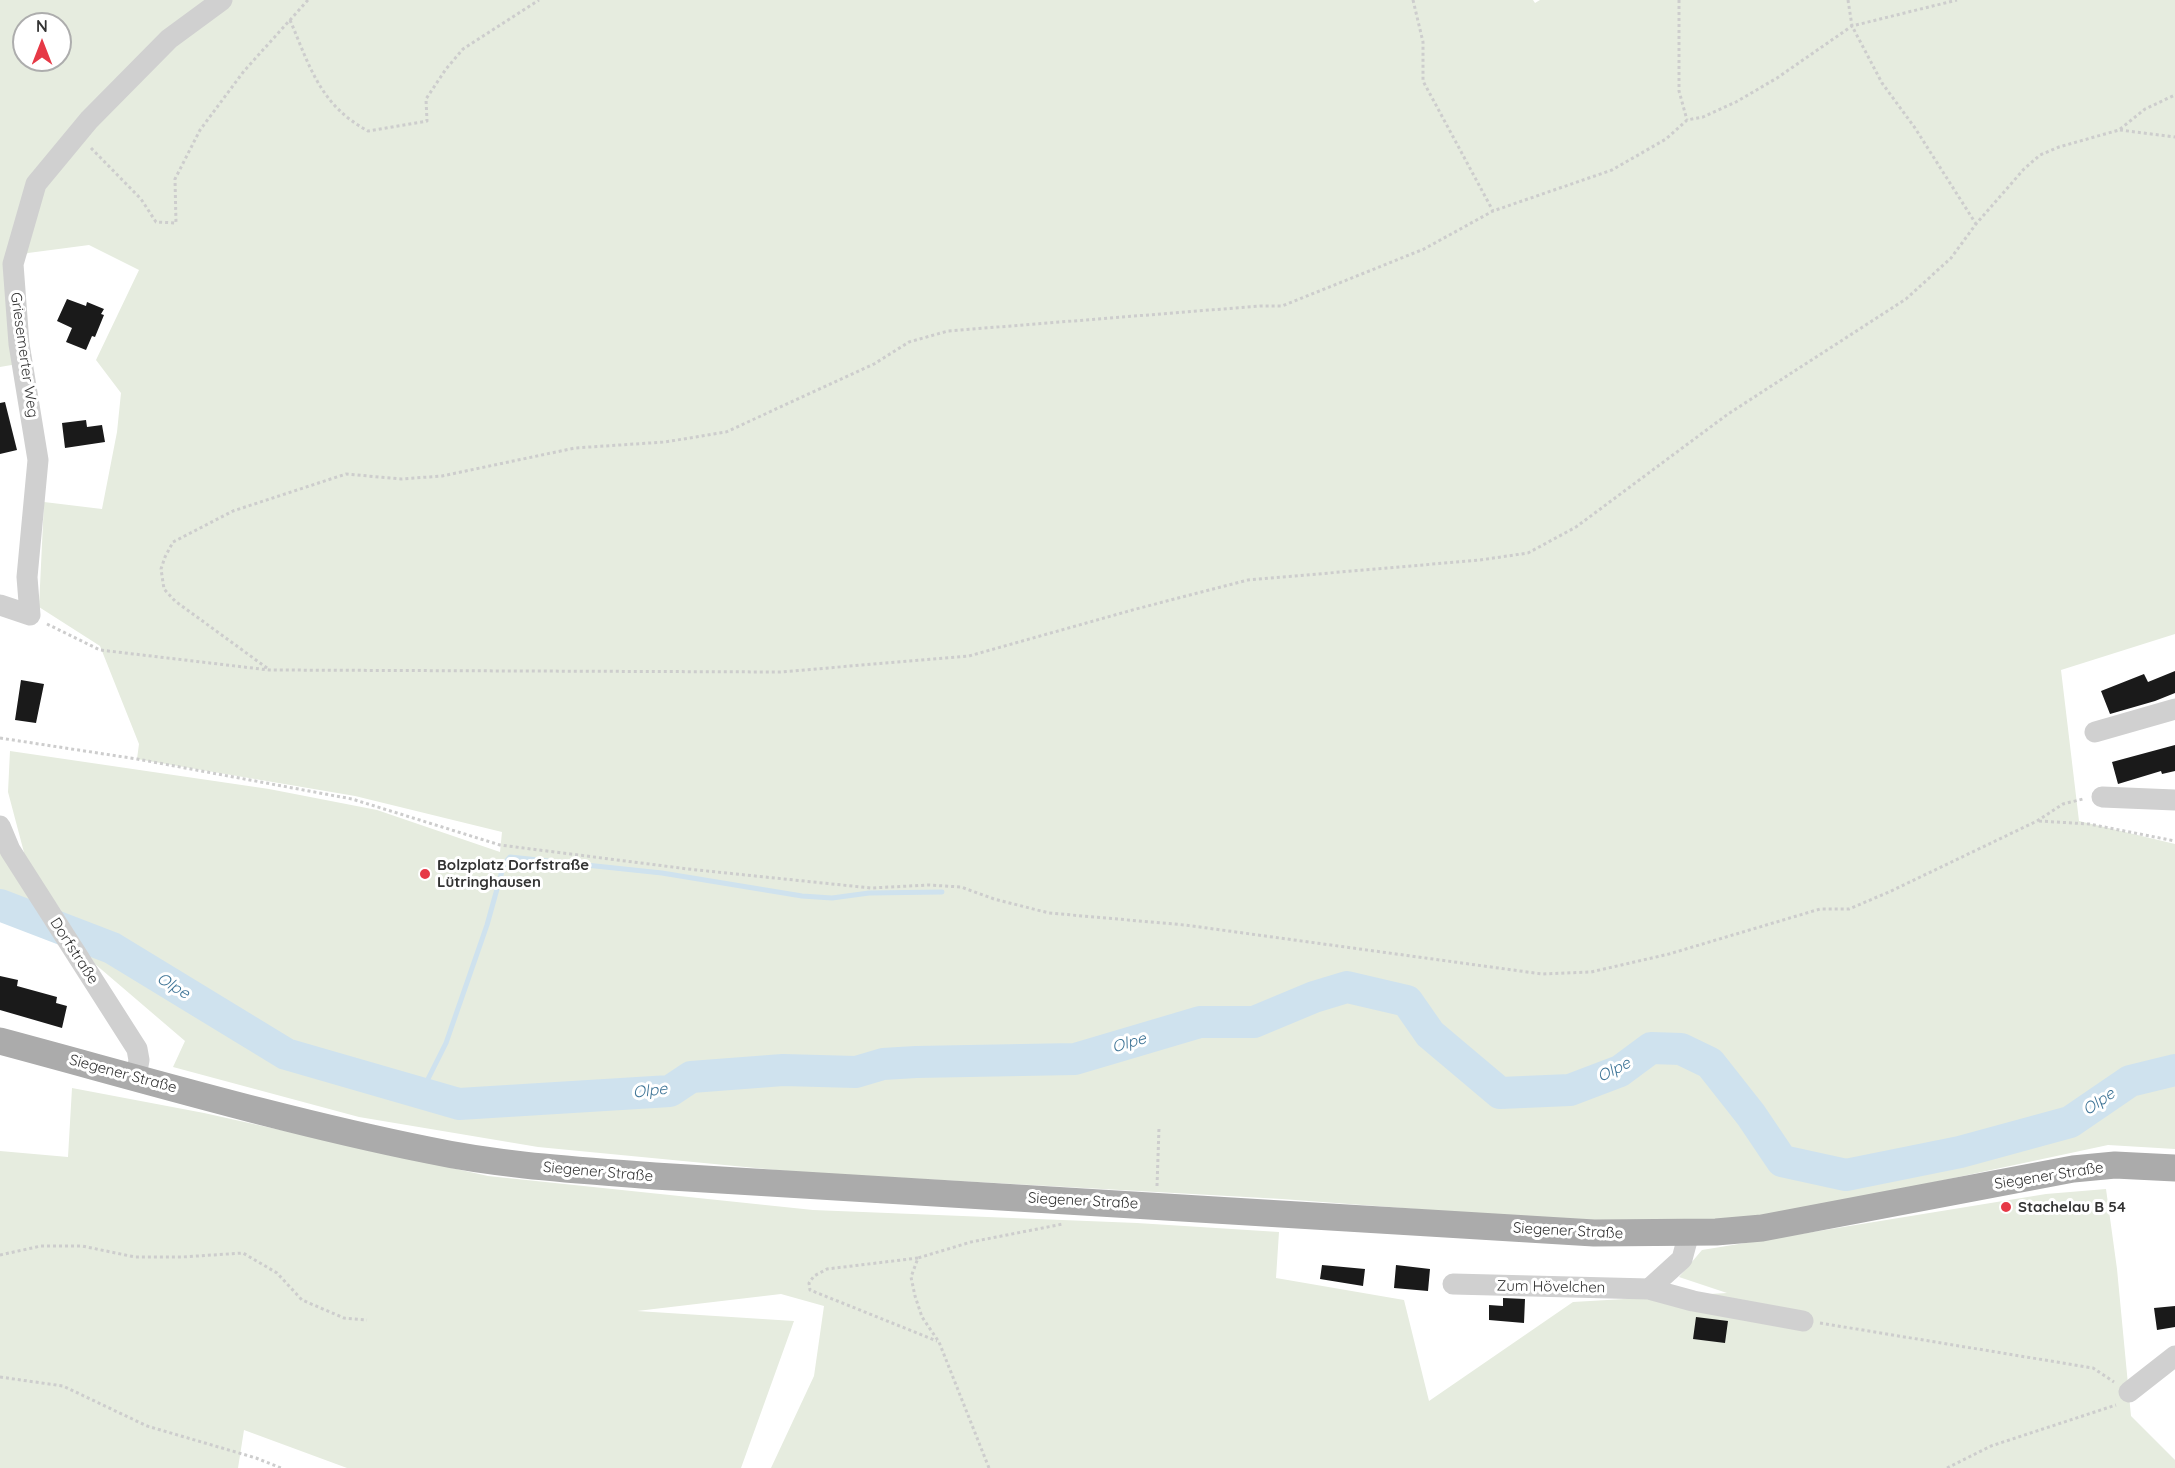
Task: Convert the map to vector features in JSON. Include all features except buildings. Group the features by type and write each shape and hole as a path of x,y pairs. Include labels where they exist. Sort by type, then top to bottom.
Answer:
{"main road":[{"name":"Siegener Straße","path":"0,1041 328,1128 429,1150 547,1168 1582,1232 1689,1233 1762,1228 2073,1169 2115,1166 2175,1168"}],"street":[{"name":"Griesemerter Weg","path":"30,615 27,577 38,460 20,345 13,264 36,184 89,120 169,39 222,0"},
{"path":"0,604 30,615"},
{"path":"2095,732 2175,709"},
{"path":"2102,797 2175,800"},
{"name":"Dorfstraße","path":"0,826 10,850 137,1049 139,1060 136,1077"},
{"path":"1649,1289 1682,1259 1689,1233"},
{"name":"Zum Hövelchen","path":"1453,1284 1649,1289 1693,1301 1803,1321"},
{"path":"2129,1392 2175,1356"}],"path":[{"path":"77,134 141,199 156,222 176,223 175,179 200,130 244,71 308,0"},
{"path":"291,20 310,70 324,93 342,113 368,131 427,121 426,99 463,49 539,0"},
{"path":"1413,0 1423,42 1423,81 1493,211"},
{"path":"1679,0 1679,91 1687,120"},
{"path":"1848,0 1852,26 1882,83 1915,128 1976,224"},
{"path":"269,670 194,615 164,589 160,569 173,542 233,511 345,474 401,479 442,476 575,448 665,442 726,432 874,364 909,342 948,331 1282,306 1425,249 1493,211 1612,170 1666,139 1687,120 1703,117 1736,102 1777,78 1852,26 1957,0"},
{"path":"2119,130 2145,109 2175,95"},
{"path":"30,615 100,650 269,670 780,672 969,656 1248,580 1480,560 1528,553 1576,527 1728,414 1906,299 1951,258 1976,224 2024,169 2040,155 2059,147 2119,130 2175,136"},
{"path":"0,738 137,759 352,799 500,845 687,869 871,888 929,885 961,887 994,899 1049,913 1185,925 1542,974 1591,972 1669,954 1820,909 1849,909 2037,821 2063,804 2080,799 2102,797"},
{"path":"2037,821 2089,824 2175,841"},
{"path":"1156,1205 1160,1128"},
{"path":"939,1341 810,1290 809,1283 814,1276 826,1269 918,1258 972,1242 1044,1230 1067,1223 1078,1215 1087,1202"},
{"path":"0,1255 41,1246 82,1246 135,1257 243,1253 277,1273 302,1300 344,1318 367,1320"},
{"path":"918,1258 911,1276 922,1317 939,1341 989,1468"},
{"path":"1803,1321 2093,1368 2129,1392 2118,1404 1991,1446 1947,1468"},
{"path":"0,1377 63,1386 147,1426 256,1458 281,1468"}],"shaded area":[{"path":"0,0 1533,0 1535,3 1540,0 2175,0 2175,634 2061,670 2079,821 2175,844 2175,1149 2108,1145 1921,1185 1736,1220 1618,1224 1282,1199 797,1172 538,1147 359,1117 173,1067 185,1041 95,964 26,860 8,792 10,751 269,789 377,810 500,852 502,832 355,796 137,759 139,744 100,646 39,607 44,502 102,509 117,432 121,393 96,360 139,270 89,245 28,253 13,264 23,363 0,367"},
{"path":"0,837 44,916 0,898"},
{"path":"72,1088 204,1113 488,1176 813,1210 1137,1223 1279,1232 1276,1278 1404,1300 1429,1401 1573,1302 1727,1293 1679,1277 1702,1250 2046,1194 2106,1189 2117,1269 2131,1416 2175,1460 2175,1468 771,1468 814,1376 824,1306 781,1294 637,1311 794,1321 741,1468 347,1468 244,1430 238,1468 0,1468 0,1151 68,1157"}],"waterway":[{"path":"421,1093 446,1043 487,925 504,864 510,857 662,873 802,896 832,898 869,893 942,892"},
{"name":"Olpe","path":"0,905 112,948 286,1054 459,1104 670,1091 691,1077 783,1070 856,1072 883,1064 916,1062 1075,1059 1200,1022 1254,1022 1314,997 1347,987 1407,1001 1430,1034 1500,1093 1570,1090 1620,1071 1651,1048 1681,1049 1710,1063 1751,1115 1782,1161 1846,1175 1960,1152 2070,1122 2130,1081 2175,1070"}],"place":[{"name":"Bolzplatz Dorfstraße Lütringhausen","path":"425,874"},
{"name":"Stachelau B 54","path":"2006,1207"}]}
